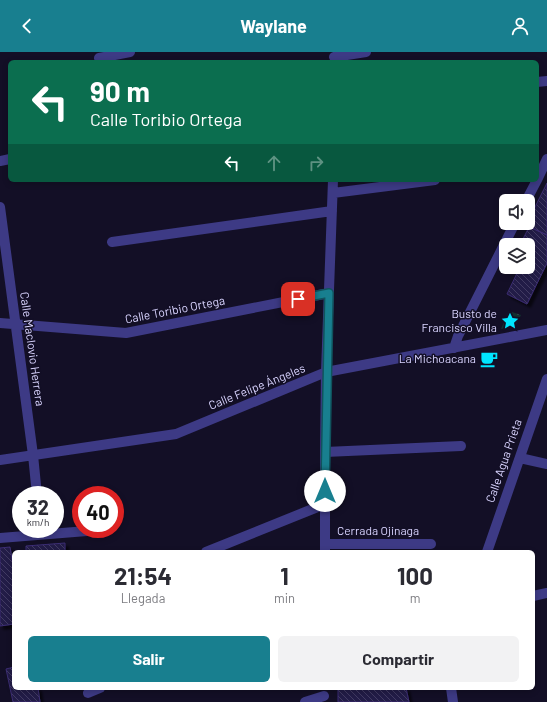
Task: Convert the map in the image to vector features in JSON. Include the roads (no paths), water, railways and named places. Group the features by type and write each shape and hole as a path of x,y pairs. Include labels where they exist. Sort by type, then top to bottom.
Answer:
{"street":[{"path":"99,57 130,52"},
{"path":"334,57 366,52"},
{"path":"539,175 543,164"},
{"path":"325,548 326,372 333,182"},
{"path":"333,194 420,182"},
{"path":"530,194 536,182"},
{"name":"Calle Maclovio Herrera","path":"0,207 36,486"},
{"path":"112,242 332,211"},
{"path":"454,348 458,336 512,230"},
{"name":"Calle Toribio Ortega","path":"0,323 126,333 329,293"},
{"name":"Calle Felipe Ángeles","path":"0,460 176,434 326,372 547,330"},
{"name":"Calle Agua Prieta","path":"488,550 547,379"},
{"path":"325,452 461,446"},
{"path":"520,458 547,464"},
{"path":"211,550 325,504"},
{"path":"0,538 12,536"},
{"name":"Cerrada Ojinaga","path":"325,548 431,544"},
{"path":"535,596 547,593"},
{"path":"88,693 95,690"},
{"path":"451,690 454,702"},
{"path":"305,702 324,695"}],"place":[{"name":"Busto de Francisco Villa","path":"510,321"},
{"name":"La Michoacana","path":"489,359"}]}
